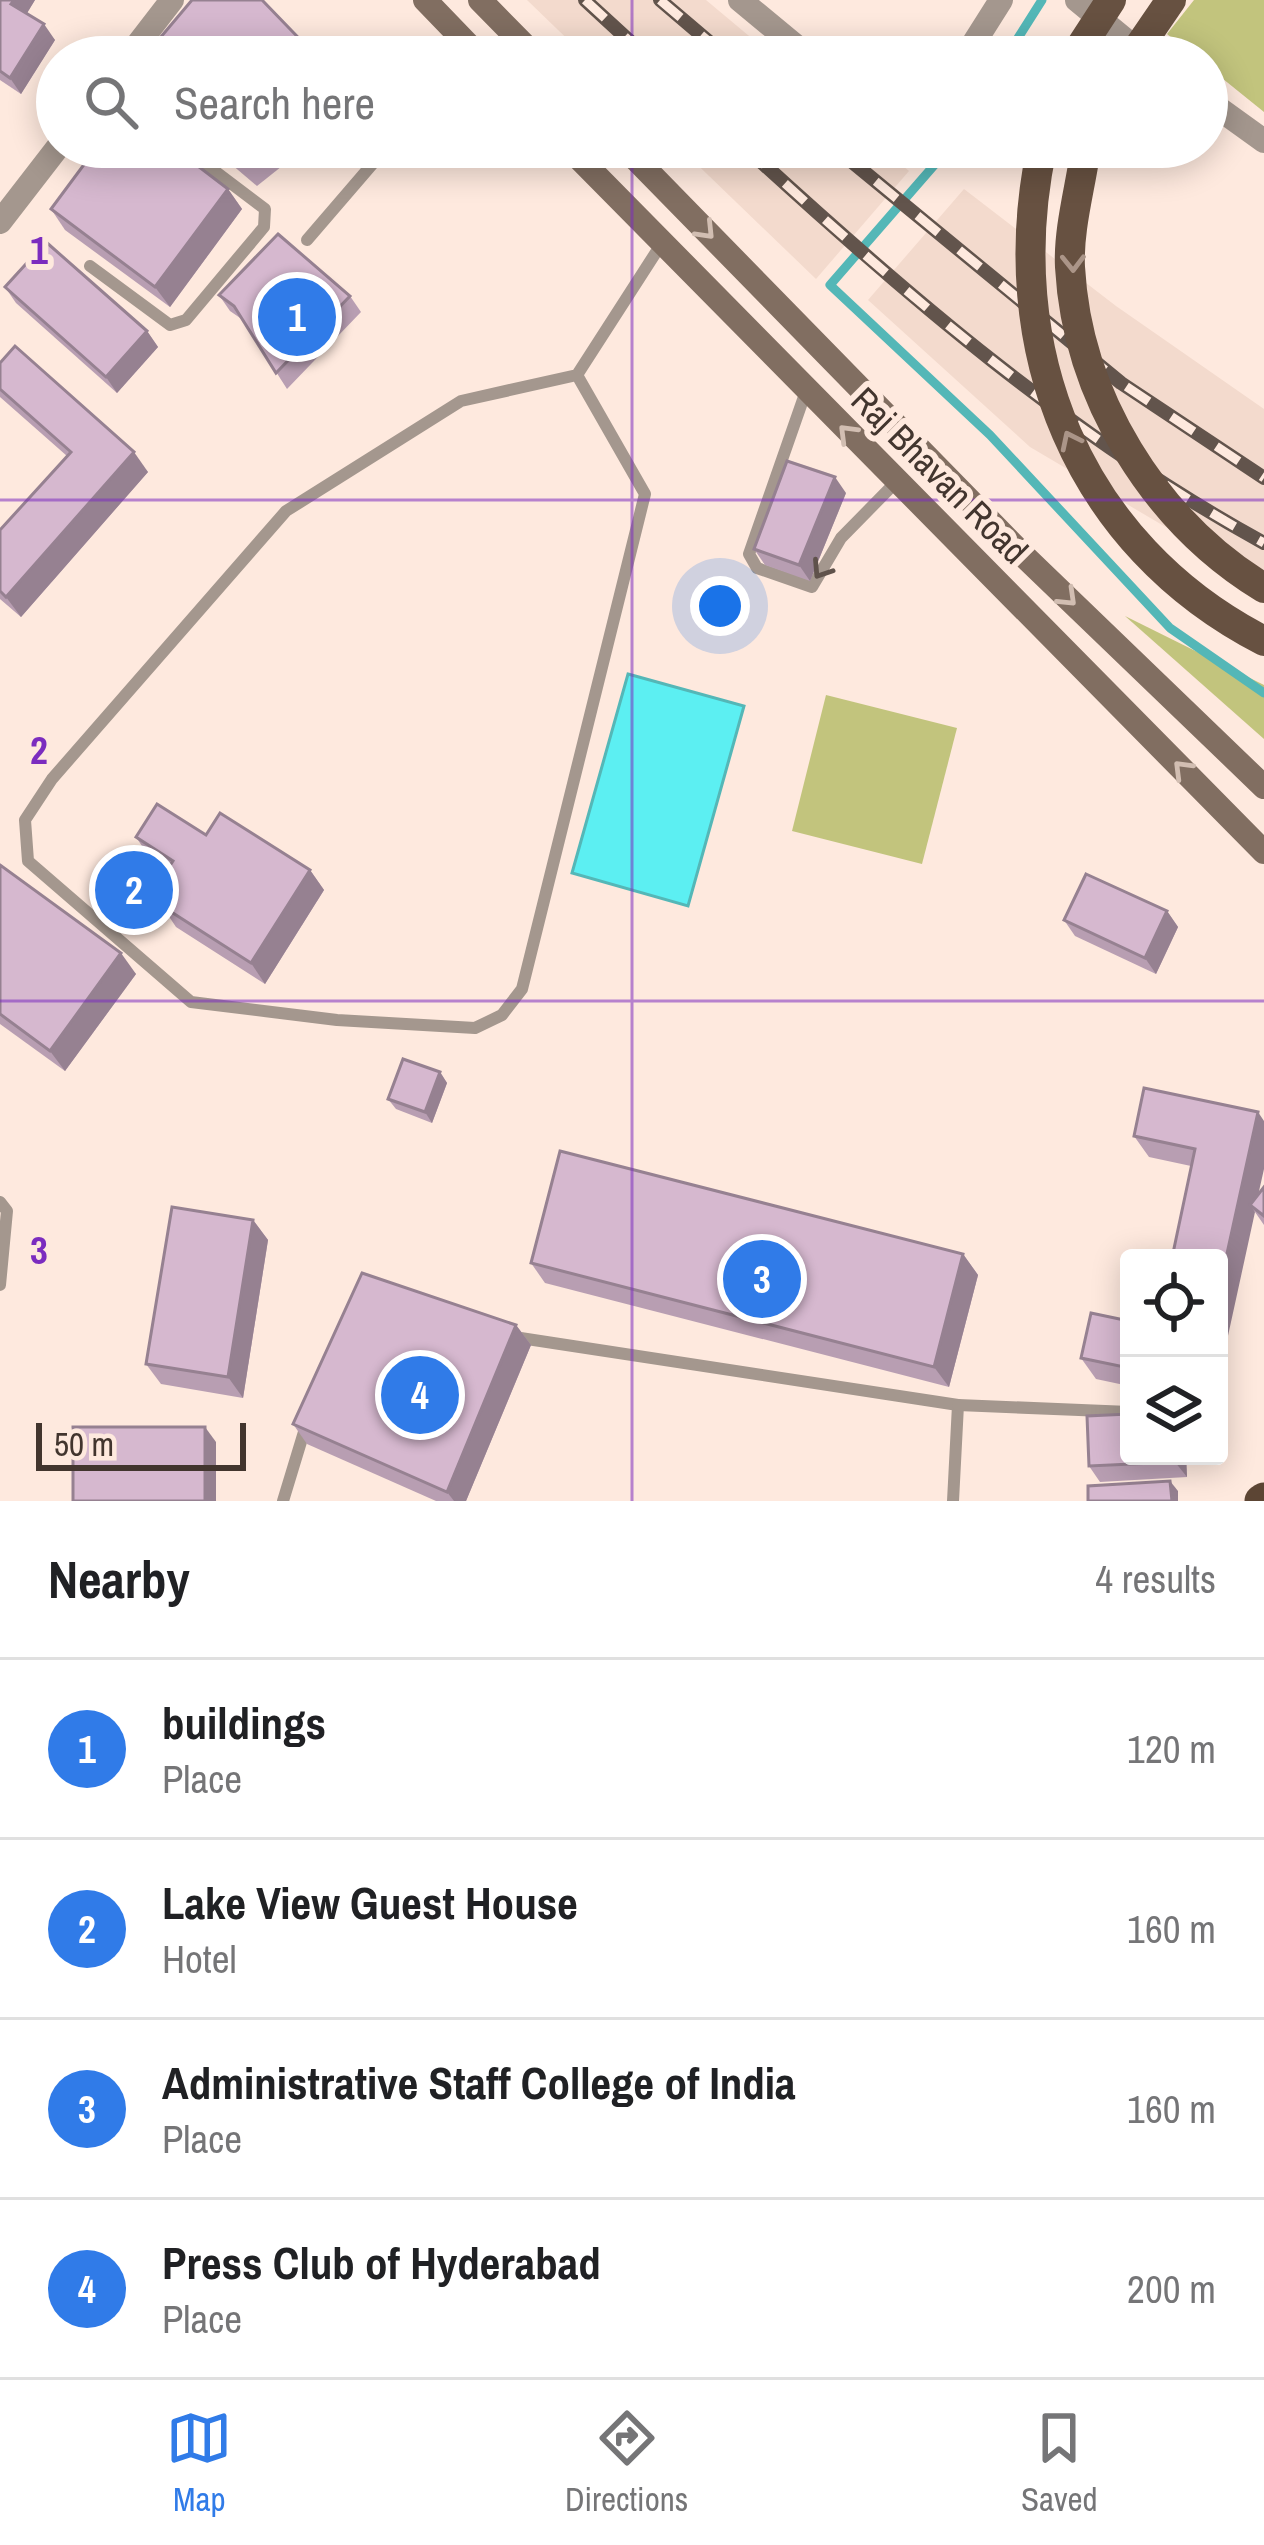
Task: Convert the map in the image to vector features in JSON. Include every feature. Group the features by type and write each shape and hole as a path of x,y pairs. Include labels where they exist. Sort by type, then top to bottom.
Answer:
{"main road":[{"path":"425,0 456,36"},
{"path":"480,0 515,36"},
{"path":"1088,36 1111,0"},
{"path":"1146,36 1171,0"},
{"name":"Raj Bhavan Road","path":"589,168 1264,852"},
{"name":"Raj Bhavan Road","path":"645,168 1025,556 1264,787"},
{"path":"1037,168 1028,211 1029,285 1041,368 1066,435 1097,491 1137,544 1180,588 1264,641"},
{"path":"1082,168 1070,265 1094,386 1157,497 1217,556 1264,588"}],"street":[{"path":"144,36 172,0"},
{"path":"740,0 783,36"},
{"path":"978,36 1000,0"},
{"path":"1077,0 1121,36"},
{"path":"1228,115 1264,141"},
{"path":"0,222 42,168"}],"lane":[{"path":"90,266 170,325 186,320 264,227 266,209 256,197 214,168"},
{"path":"307,240 369,168"},
{"path":"577,374 645,494 522,989 502,1015 475,1028 337,1020 191,1002 28,861 25,820 52,779 286,511 461,400 577,374 662,243"},
{"path":"806,392 749,554 757,568 812,587 841,538 896,482"},
{"path":"0,1202 7,1211 0,1286"},
{"path":"511,1337 958,1405 1120,1412"},
{"path":"953,1501 958,1405"},
{"path":"283,1501 309,1418"}],"shaded area":[{"path":"527,0 706,0 749,36 564,36"},
{"path":"701,168 909,171 816,279"},
{"path":"964,189 1116,306 1264,409 1264,585 1030,447 868,300"}],"green space":[{"path":"1194,0 1264,0 1264,112 1228,83 1228,36 1167,34"},
{"path":"1125,616 1264,685 1264,739"},
{"path":"826,695 957,728 922,864 792,831"}],"water":[{"path":"628,674 744,706 688,906 572,873"}],"building":[{"path":"0,0 14,0 11,4 44,24 10,78 0,71"},
{"path":"192,0 262,0 297,36 162,36"},
{"path":"81,168 200,168 228,189 155,287 51,209"},
{"path":"278,234 350,296 276,373 234,306 219,295"},
{"path":"46,242 147,331 106,377 5,287"},
{"path":"15,346 134,452 6,597 0,591 0,530 71,452 0,389 0,363"},
{"path":"787,461 835,477 799,565 754,549"},
{"path":"157,804 206,835 220,813 310,870 251,963 162,906 174,887 161,879 173,861 136,837"},
{"path":"0,865 121,953 50,1051 0,1014"},
{"path":"1086,874 1167,911 1145,958 1064,920"},
{"path":"403,1059 440,1072 425,1112 388,1099"},
{"path":"1144,1088 1258,1112 1228,1249 1174,1249 1195,1149 1134,1136"},
{"path":"560,1151 963,1254 934,1367 531,1263"},
{"path":"1264,1187 1264,1216 1250,1205"},
{"path":"172,1207 253,1220 228,1377 146,1364"},
{"path":"362,1273 516,1325 447,1492 293,1424"},
{"path":"1091,1313 1120,1319 1120,1366 1081,1358"},
{"path":"1120,1414 1120,1465 1089,1466 1087,1416"},
{"path":"73,1427 205,1427 205,1501 73,1501"},
{"path":"1170,1481 1172,1501 1088,1501 1088,1486"}],"waterway":[{"path":"1019,36 1042,0"},
{"path":"932,168 830,285 990,435 1170,628 1264,693"}],"railway":[{"path":"585,0 624,36"},
{"path":"660,0 702,36"},
{"path":"768,168 929,310 1058,411 1193,502 1264,543"},
{"path":"860,168 1121,383 1264,478"}],"place":[{"name":"buildings","path":"297,317"},
{"name":"Lake View Guest House","path":"134,890"},
{"name":"Administrative Staff College of India","path":"762,1279"},
{"name":"Press Club of Hyderabad","path":"420,1395"}]}
